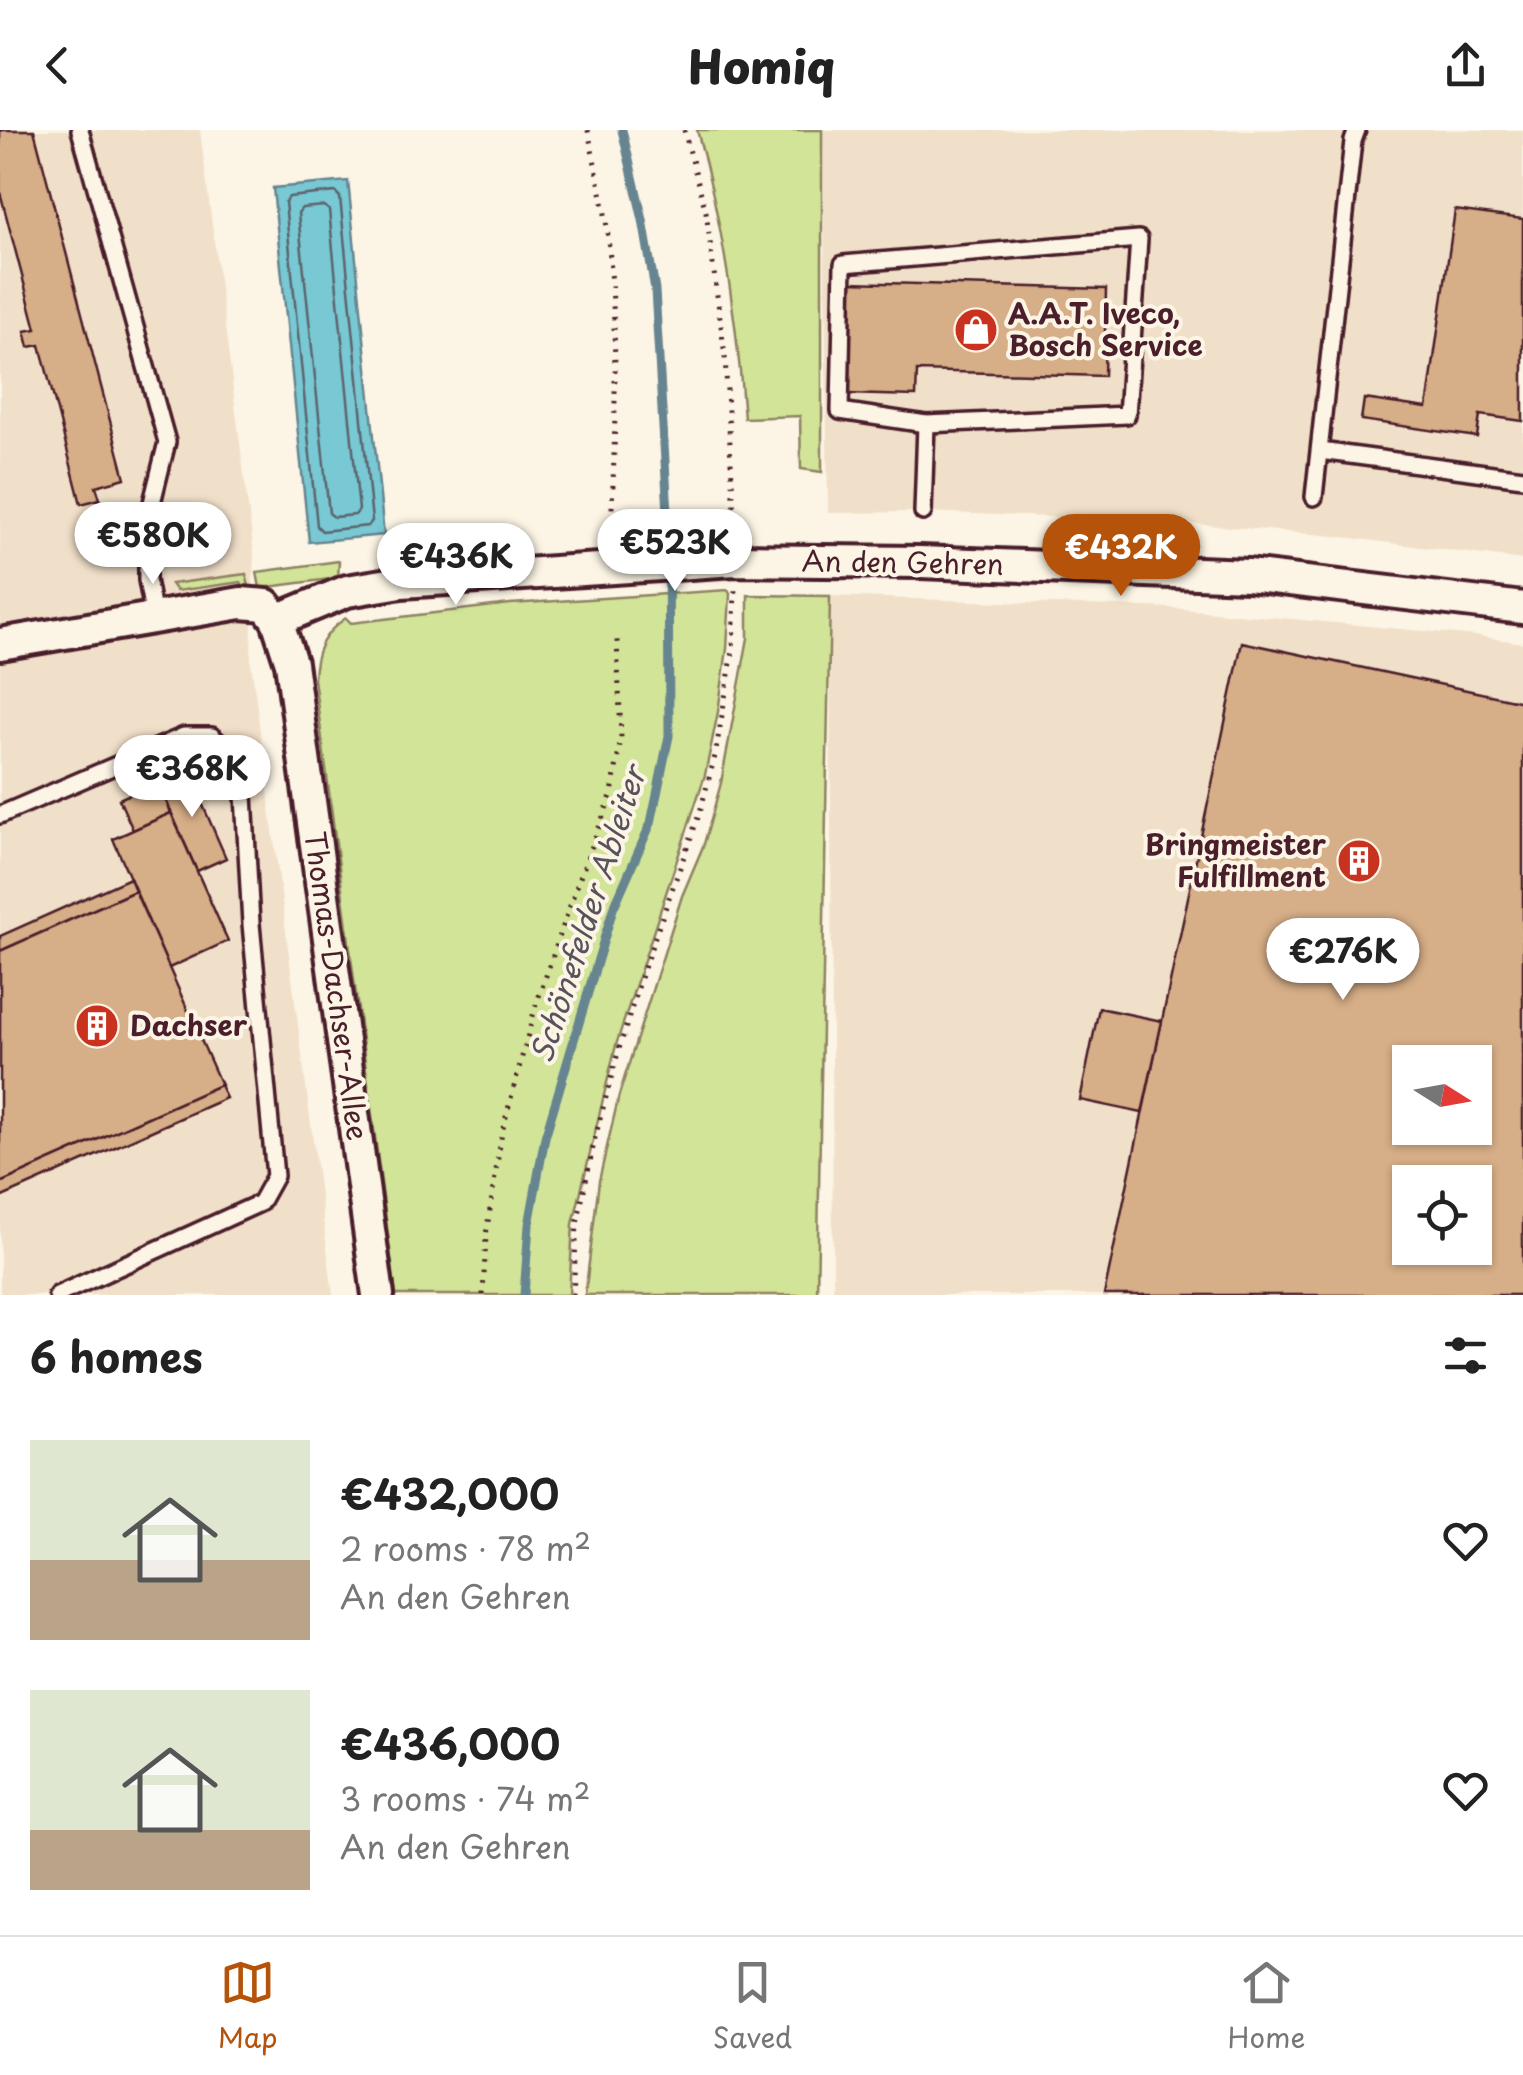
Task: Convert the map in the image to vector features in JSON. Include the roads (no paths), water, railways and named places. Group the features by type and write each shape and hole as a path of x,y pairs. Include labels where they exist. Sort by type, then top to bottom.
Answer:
{"street":[{"name":"An den Gehren","path":"277,620 346,591 401,582 718,561 980,563 1248,575 1523,608"},
{"path":"0,644 242,604 266,605 277,620"},
{"name":"Thomas-Dachser-Allee","path":"277,620 291,663 378,1295"}],"lane":[{"path":"80,130 166,442 147,523 147,580 154,617"},
{"path":"1314,497 1356,130"},
{"path":"1139,239 1127,415 926,424 840,410 843,264 1139,239"},
{"path":"922,512 926,424"},
{"path":"1320,451 1523,478"},
{"path":"0,815 184,736 212,736 226,749 244,796 250,924 275,1176 260,1203 57,1295"}],"water":[{"path":"348,181 384,535 309,542 273,188"}],"waterway":[{"name":"Schönefelder Ableiter","path":"524,1295 529,1225 545,1137 613,909 651,823 669,736 668,513 655,290 622,130"}],"place":[{"name":"A.A.T. Iveco, Bosch Service","path":"976,330"},
{"name":"Bringmeister Fulfillment","path":"1359,861"},
{"name":"Dachser","path":"97,1026"}]}
